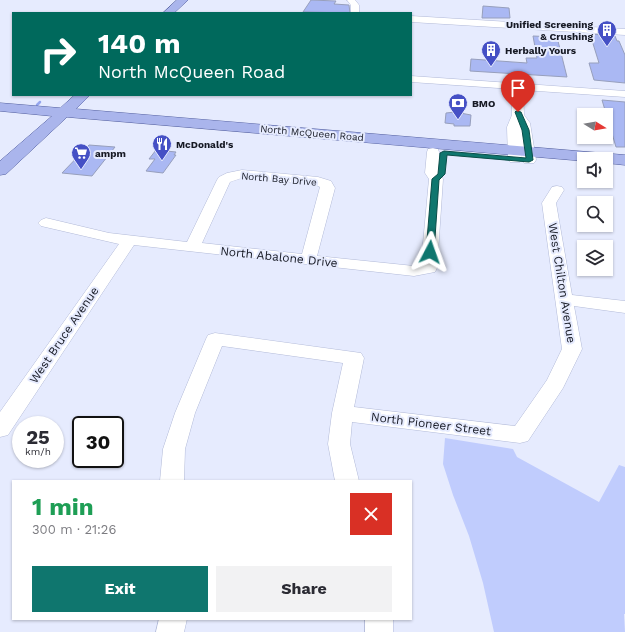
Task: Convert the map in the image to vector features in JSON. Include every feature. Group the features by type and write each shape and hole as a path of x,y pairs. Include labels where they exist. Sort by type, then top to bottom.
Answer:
{"main road":[{"path":"169,12 182,0"},
{"path":"0,170 54,115 69,96"},
{"path":"0,157 54,115 82,96"},
{"name":"North McQueen Road","path":"0,107 54,115 522,155 577,164"},
{"name":"North McQueen Road","path":"0,115 54,115"},
{"name":"North McQueen Road","path":"280,135 438,152 625,160"},
{"path":"613,167 625,168"}],"street":[{"path":"351,0 355,5 355,12"},
{"path":"412,19 625,32"},
{"path":"412,79 625,94"},
{"path":"517,86 518,115 524,123 522,155"},
{"name":"North Abalone Drive","path":"46,223 109,238 129,241 414,271 429,268 438,152"},
{"name":"North Bay Drive","path":"192,248 224,180 232,176 242,174 318,181 326,184 328,188 308,260"},
{"name":"West Chilton Avenue","path":"520,435 556,383 572,349 566,300 550,203 557,190"},
{"name":"West Bruce Avenue","path":"0,429 129,241"},
{"path":"566,300 625,307"},
{"path":"172,480 174,449 185,413 215,339 354,358 342,413 339,444 347,480"},
{"name":"North Pioneer Street","path":"342,413 520,435"},
{"path":"170,632 173,620"},
{"path":"379,620 379,632"}],"shaded area":[{"path":"445,438 513,449 517,457 599,502 619,465 625,467 625,632 494,632 483,583 469,536 443,464"}],"building":[{"path":"311,0 336,1 334,4 349,5 350,12 303,12"},
{"path":"483,6 509,8 510,18 482,18"},
{"path":"590,34 615,36 617,41 619,41 625,55 625,83 594,80 589,63 599,63"},
{"path":"533,36 557,37 567,77 470,71 471,59 527,63 526,58 537,58"},
{"path":"602,100 625,102 625,147 616,147 613,137 613,108 604,108"},
{"name":"BMO","path":"455,112 471,115 470,126 454,126 454,124 445,123 446,113"},
{"path":"89,145 115,147 92,176 62,173"},
{"name":"McDonald's","path":"156,150 176,152 174,155 176,155 163,173 146,171 155,159 149,159"}],"waterway":[{"path":"37,105 40,102"}],"place":[{"name":"Unified Screening & Crushing","path":"607,47"},
{"name":"Herbally Yours","path":"491,67"},
{"name":"BMO","path":"458,120"},
{"name":"McDonald's","path":"162,161"},
{"name":"ampm","path":"81,170"}],"route":[{"path":"430,252 436,179 442,174 444,153 529,160 526,130 524,123 518,115 518,112"}]}
